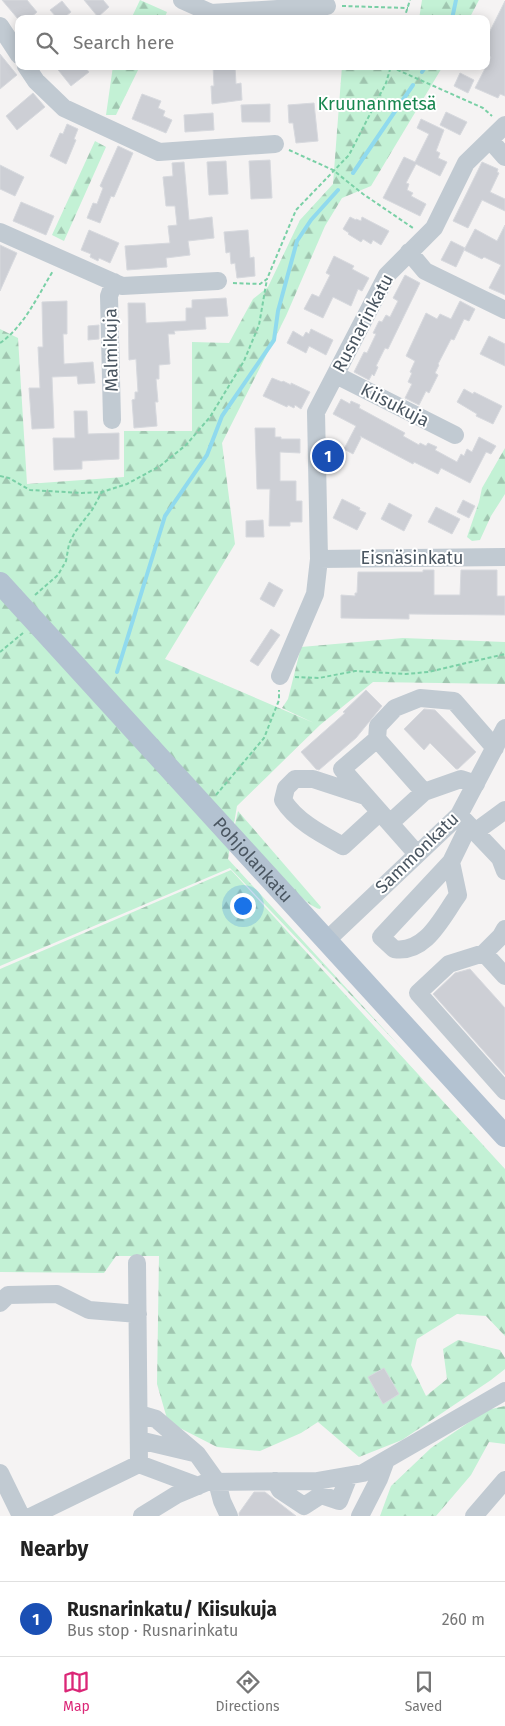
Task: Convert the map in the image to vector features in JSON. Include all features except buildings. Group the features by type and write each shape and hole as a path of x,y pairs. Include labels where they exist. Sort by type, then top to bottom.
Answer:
{"main road":[{"name":"Pohjolankatu","path":"0,583 505,1136"}],"street":[{"path":"182,0 211,13 327,6"},
{"path":"0,26 15,49"},
{"path":"29,70 36,81 64,108 159,152 275,144"},
{"name":"Rusnarinkatu","path":"280,676 315,594 319,558 316,412 387,275 434,228 466,163 490,140 501,123"},
{"path":"490,140 505,157"},
{"path":"0,232 122,286 218,281"},
{"path":"409,252 425,271 505,310"},
{"name":"Malmikuja","path":"112,420 109,296 114,282"},
{"name":"Kiisukuja","path":"336,375 455,435"},
{"name":"Eisnäsinkatu","path":"319,558 505,557"},
{"path":"417,854 342,769 376,739 378,726 395,708 420,698 454,701 494,748"},
{"name":"Sammonkatu","path":"327,940 417,854 468,824 476,784 505,728"},
{"path":"376,739 424,792"},
{"path":"366,796 313,779 295,779 286,788 283,800 288,808 297,816 343,846 424,792 461,779 476,784"},
{"path":"451,862 458,895 426,939 410,949 394,949 381,937 451,862 468,824 505,810"},
{"path":"468,824 500,858 505,871"},
{"path":"505,929 501,936 484,953 449,964 418,993 505,1091"},
{"path":"484,953 505,976"},
{"path":"136,1264 140,1414 139,1464"},
{"path":"0,1303 8,1294 56,1294 89,1310 138,1314"},
{"path":"144,1516 176,1495 207,1482 317,1481 363,1473 505,1391"},
{"path":"140,1414 156,1418 197,1454 217,1482 222,1501 229,1516"},
{"path":"140,1440 197,1454"},
{"path":"360,1516 379,1479 386,1460"},
{"path":"32,1516 139,1464 198,1486"},
{"path":"0,1473 5,1494 21,1516"},
{"path":"275,1481 280,1490 304,1506 321,1495 339,1501 349,1476"},
{"path":"474,1516 505,1480"}],"path":[{"path":"405,15 410,0"},
{"path":"327,6 408,8"},
{"path":"0,476 9,478 30,490 82,493 102,492 127,484 160,466 186,445 210,417 244,361 259,325 267,279 296,210 349,155 386,83 390,70"},
{"path":"400,70 482,108 501,123"},
{"path":"275,144 333,170 363,194 418,231"},
{"path":"0,343 6,339 27,314 60,259"},
{"path":"218,281 260,284 267,279"},
{"path":"33,597 58,575 66,561 69,544 75,532 92,510 102,492"},
{"path":"216,795 264,738 279,700 280,676 319,678 355,671 406,674 428,672 505,654"}],"green space":[{"path":"140,0 167,12 166,15 133,15"},
{"path":"422,0 479,0 471,15 420,15"},
{"path":"112,70 138,70 116,115 106,115"},
{"name":"Kruunanmetsä","path":"342,70 441,70 371,186 342,198 325,226 286,316 222,443 235,544 165,659 314,723 282,708 288,699 301,647 403,638 505,642 505,684 373,682 320,725 237,806 228,859 404,1051 230,868 0,966 0,329 18,338 27,484 124,477 124,431 192,431 192,342 229,343 253,299 268,287 300,220 333,184"},
{"path":"95,141 106,147 64,241 52,235"},
{"path":"505,448 505,494 491,516 480,540 472,541 467,537 482,488"},
{"path":"238,811 321,907 320,909 312,906 290,887 234,829"},
{"path":"231,870 505,1169 505,1336 486,1316 457,1314 417,1339 411,1365 426,1396 447,1379 443,1349 458,1340 500,1350 505,1358 505,1369 402,1440 359,1457 318,1422 301,1433 260,1451 217,1447 168,1422 157,1384 159,1256 116,1256 104,1273 0,1272 0,969"},
{"path":"505,1406 505,1444 489,1442 471,1475 436,1516 380,1516 391,1486 431,1448 487,1410"}],"waterway":[{"path":"453,15 456,0"},
{"path":"353,173 413,85"},
{"path":"117,672 165,516 207,455 222,416 274,340 278,311 297,241 311,220 338,190"}],"place":[{"name":"Rusnarinkatu/ Kiisukuja","path":"328,456"}]}
